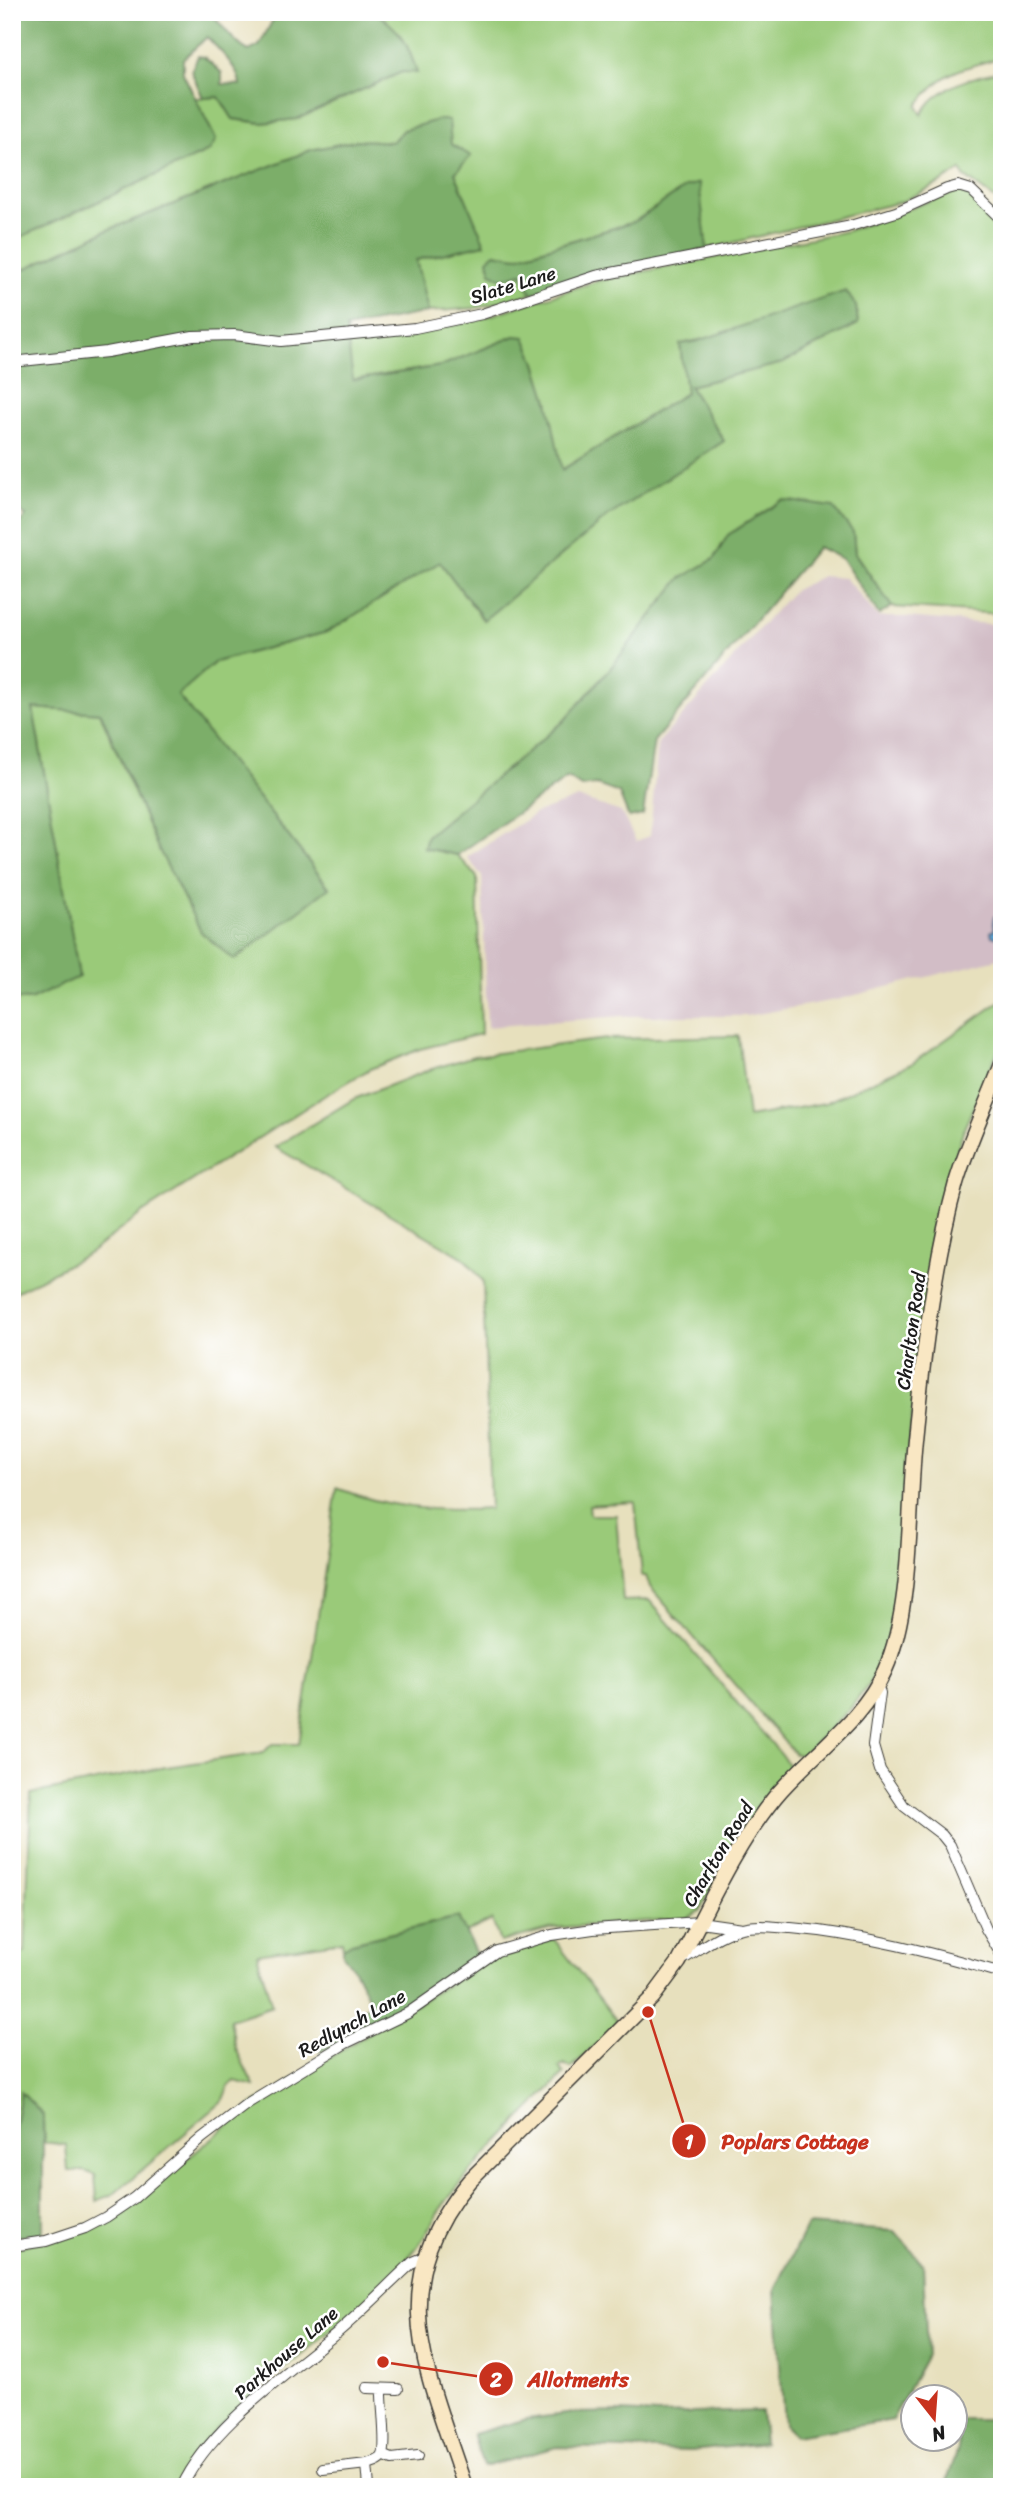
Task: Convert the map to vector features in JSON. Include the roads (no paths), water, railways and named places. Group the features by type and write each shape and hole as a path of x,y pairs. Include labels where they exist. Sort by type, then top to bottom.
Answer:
{"street":[{"name":"Slate Lane","path":"12,362 107,352 193,335 234,335 281,341 415,328 482,314 596,276 846,227 896,212 958,186 971,190 1002,220"},
{"name":"Charlton Road","path":"465,2487 437,2399 418,2320 420,2281 425,2256 445,2213 469,2181 653,1997 679,1962 738,1851 774,1798 863,1704 877,1685 891,1654 902,1606 915,1440 933,1296 947,1226 957,1182 1002,1064"},
{"path":"877,1685 880,1693 873,1746 880,1770 904,1805 942,1835 950,1845 986,1929 1002,1956"},
{"path":"863,1704 872,1711 876,1720"},
{"name":"Redlynch Lane","path":"12,2246 46,2241 85,2228 107,2217 134,2198 202,2138 248,2103 346,2043 408,2013 496,1951 566,1933 700,1922 742,1928"},
{"path":"679,1962 725,1935 742,1928 765,1926 868,1937 1002,1973"},
{"name":"Parkhouse Lane","path":"182,2487 188,2473 210,2444 269,2388 339,2331 413,2262 425,2256"},
{"path":"367,2388 398,2389"},
{"path":"323,2469 367,2464 377,2461 383,2455 386,2446 381,2412 382,2389"},
{"path":"383,2455 392,2459 418,2456"},
{"path":"367,2464 369,2487"}],"water":[{"path":"1002,913 1002,939 992,936 991,932 995,929 994,917"}],"place":[{"name":"Poplars Cottage","path":"648,2012"},
{"name":"Allotments","path":"383,2362"}]}
